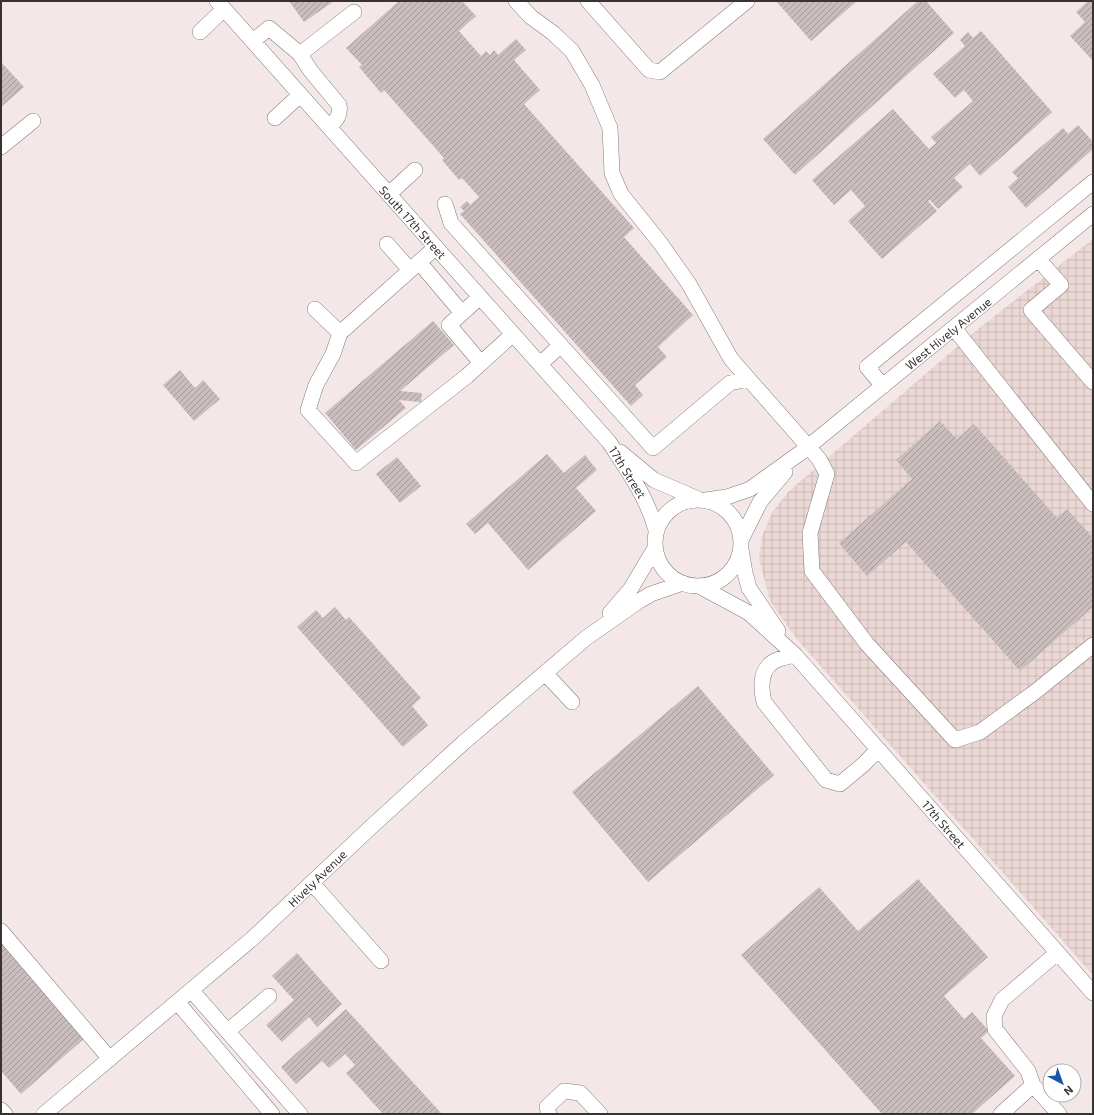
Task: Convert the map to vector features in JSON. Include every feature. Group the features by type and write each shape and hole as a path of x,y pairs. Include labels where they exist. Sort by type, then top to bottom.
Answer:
{"street":[{"path":"516,1 531,17 553,33 572,51 592,85 610,128 612,173 621,194 661,244 689,284 731,359 806,449 819,459 827,474 810,533 812,571 868,644 955,740 980,732 1035,692 1093,645"},
{"path":"588,1 649,70 660,72 747,1"},
{"path":"200,32 221,5"},
{"name":"South 17th Street","path":"221,5 609,442"},
{"path":"300,54 354,12"},
{"path":"253,41 269,28 300,54 310,70 339,105 340,113 337,119 329,127"},
{"path":"275,118 300,94"},
{"path":"1,147 33,121"},
{"path":"389,194 415,170"},
{"path":"883,386 867,368 1093,182"},
{"path":"445,204 451,223 653,448 730,383 748,379"},
{"name":"West Hively Avenue","path":"806,449 1093,214"},
{"path":"387,244 414,266 462,313"},
{"path":"436,247 340,333 333,354 316,385 308,410 356,463 481,363 513,334"},
{"path":"1038,259 1060,285 1031,310 1093,382"},
{"path":"480,297 449,325 481,363"},
{"path":"315,309 340,333"},
{"path":"954,328 1043,439 1051,453 1093,504"},
{"path":"540,364 561,345"},
{"name":"17th Street","path":"609,442 654,480 702,500"},
{"name":"17th Street","path":"609,442 644,497 656,530"},
{"path":"806,449 760,502 741,544 737,562 728,573 716,582 700,586 683,583 667,573 659,561 655,548 656,530 663,517 674,507 682,502 727,497 750,489 806,449"},
{"path":"702,500 720,506 727,511 737,524 741,544"},
{"name":"17th Street","path":"741,544 744,572 749,588 795,655 1093,993"},
{"name":"Hively Avenue","path":"586,638 630,590 655,548"},
{"name":"Hively Avenue","path":"44,1114 178,1003 253,938 382,816 586,638 639,600 651,594 683,583"},
{"name":"17th Street","path":"700,586 749,613 795,655"},
{"path":"795,655 773,662 762,676 761,689 764,702 826,780 840,784 864,764 878,749"},
{"path":"545,673 572,702"},
{"path":"312,883 381,961"},
{"path":"1,931 110,1059"},
{"path":"1057,953 1002,1000 994,1016 995,1030 1028,1071 1033,1085 1059,1114"},
{"path":"192,990 300,1114"},
{"path":"228,1031 269,996"},
{"path":"178,1003 271,1113"},
{"path":"1001,1114 1033,1085"},
{"path":"549,1114 547,1107 564,1092 580,1093 600,1114"},
{"path":"1,1110 5,1114"}],"shaded area":[{"path":"1093,239 1093,975 796,638 770,601 759,559 762,536 773,511 789,491 978,329"}],"building":[{"path":"289,1 334,1 304,22"},
{"path":"399,1 462,1 476,16 459,31 481,56 486,51 490,55 494,50 498,55 516,39 526,50 514,60 540,90 524,104 634,228 624,237 693,315 658,347 667,357 635,385 643,395 631,406 460,214 464,211 460,207 467,201 470,205 479,197 462,178 459,180 442,160 444,158 384,90 381,93 359,67 362,65 346,48"},
{"path":"776,1 857,1 811,41"},
{"path":"918,1 926,1 954,33 795,175 763,139"},
{"path":"1088,1 1093,1 1093,61 1070,36 1085,22 1076,12"},
{"path":"981,31 1052,112 980,176 970,164 954,178 963,187 938,209 930,200 928,201 937,211 882,259 848,221 865,206 851,190 834,205 812,180 893,109 929,149 936,143 931,137 973,101 964,90 955,98 933,74 965,46 960,40 968,32 973,38"},
{"path":"1,62 24,87 1,107"},
{"path":"1078,125 1093,142 1093,149 1026,208 1008,187 1018,178 1012,172 1063,128 1068,134"},
{"path":"433,321 454,345 400,391 422,393 421,402 399,400 406,408 356,450 325,413"},
{"path":"180,370 195,388 203,380 220,399 194,421 163,385"},
{"path":"940,421 957,439 974,424 1057,518 1067,509 1093,538 1093,607 1020,671 906,542 867,576 839,543 912,479 896,460"},
{"path":"547,454 564,473 585,455 597,470 576,488 596,511 528,570 488,523 475,534 466,524"},
{"path":"397,457 421,486 400,503 376,474"},
{"path":"335,607 346,620 349,617 421,698 412,706 428,725 403,747 297,627 316,610 323,618"},
{"path":"698,686 774,775 648,882 572,792"},
{"path":"918,879 988,957 944,996 964,1019 972,1012 989,1031 981,1038 1015,1076 972,1114 882,1114 741,955 819,887 858,931"},
{"path":"1,941 86,1037 21,1094 1,1071"},
{"path":"297,953 342,1004 317,1027 309,1017 282,1042 266,1025 294,1000 272,976"},
{"path":"346,1009 442,1114 383,1114 346,1073 355,1065 345,1054 329,1068 322,1061 296,1084 281,1067"}]}
